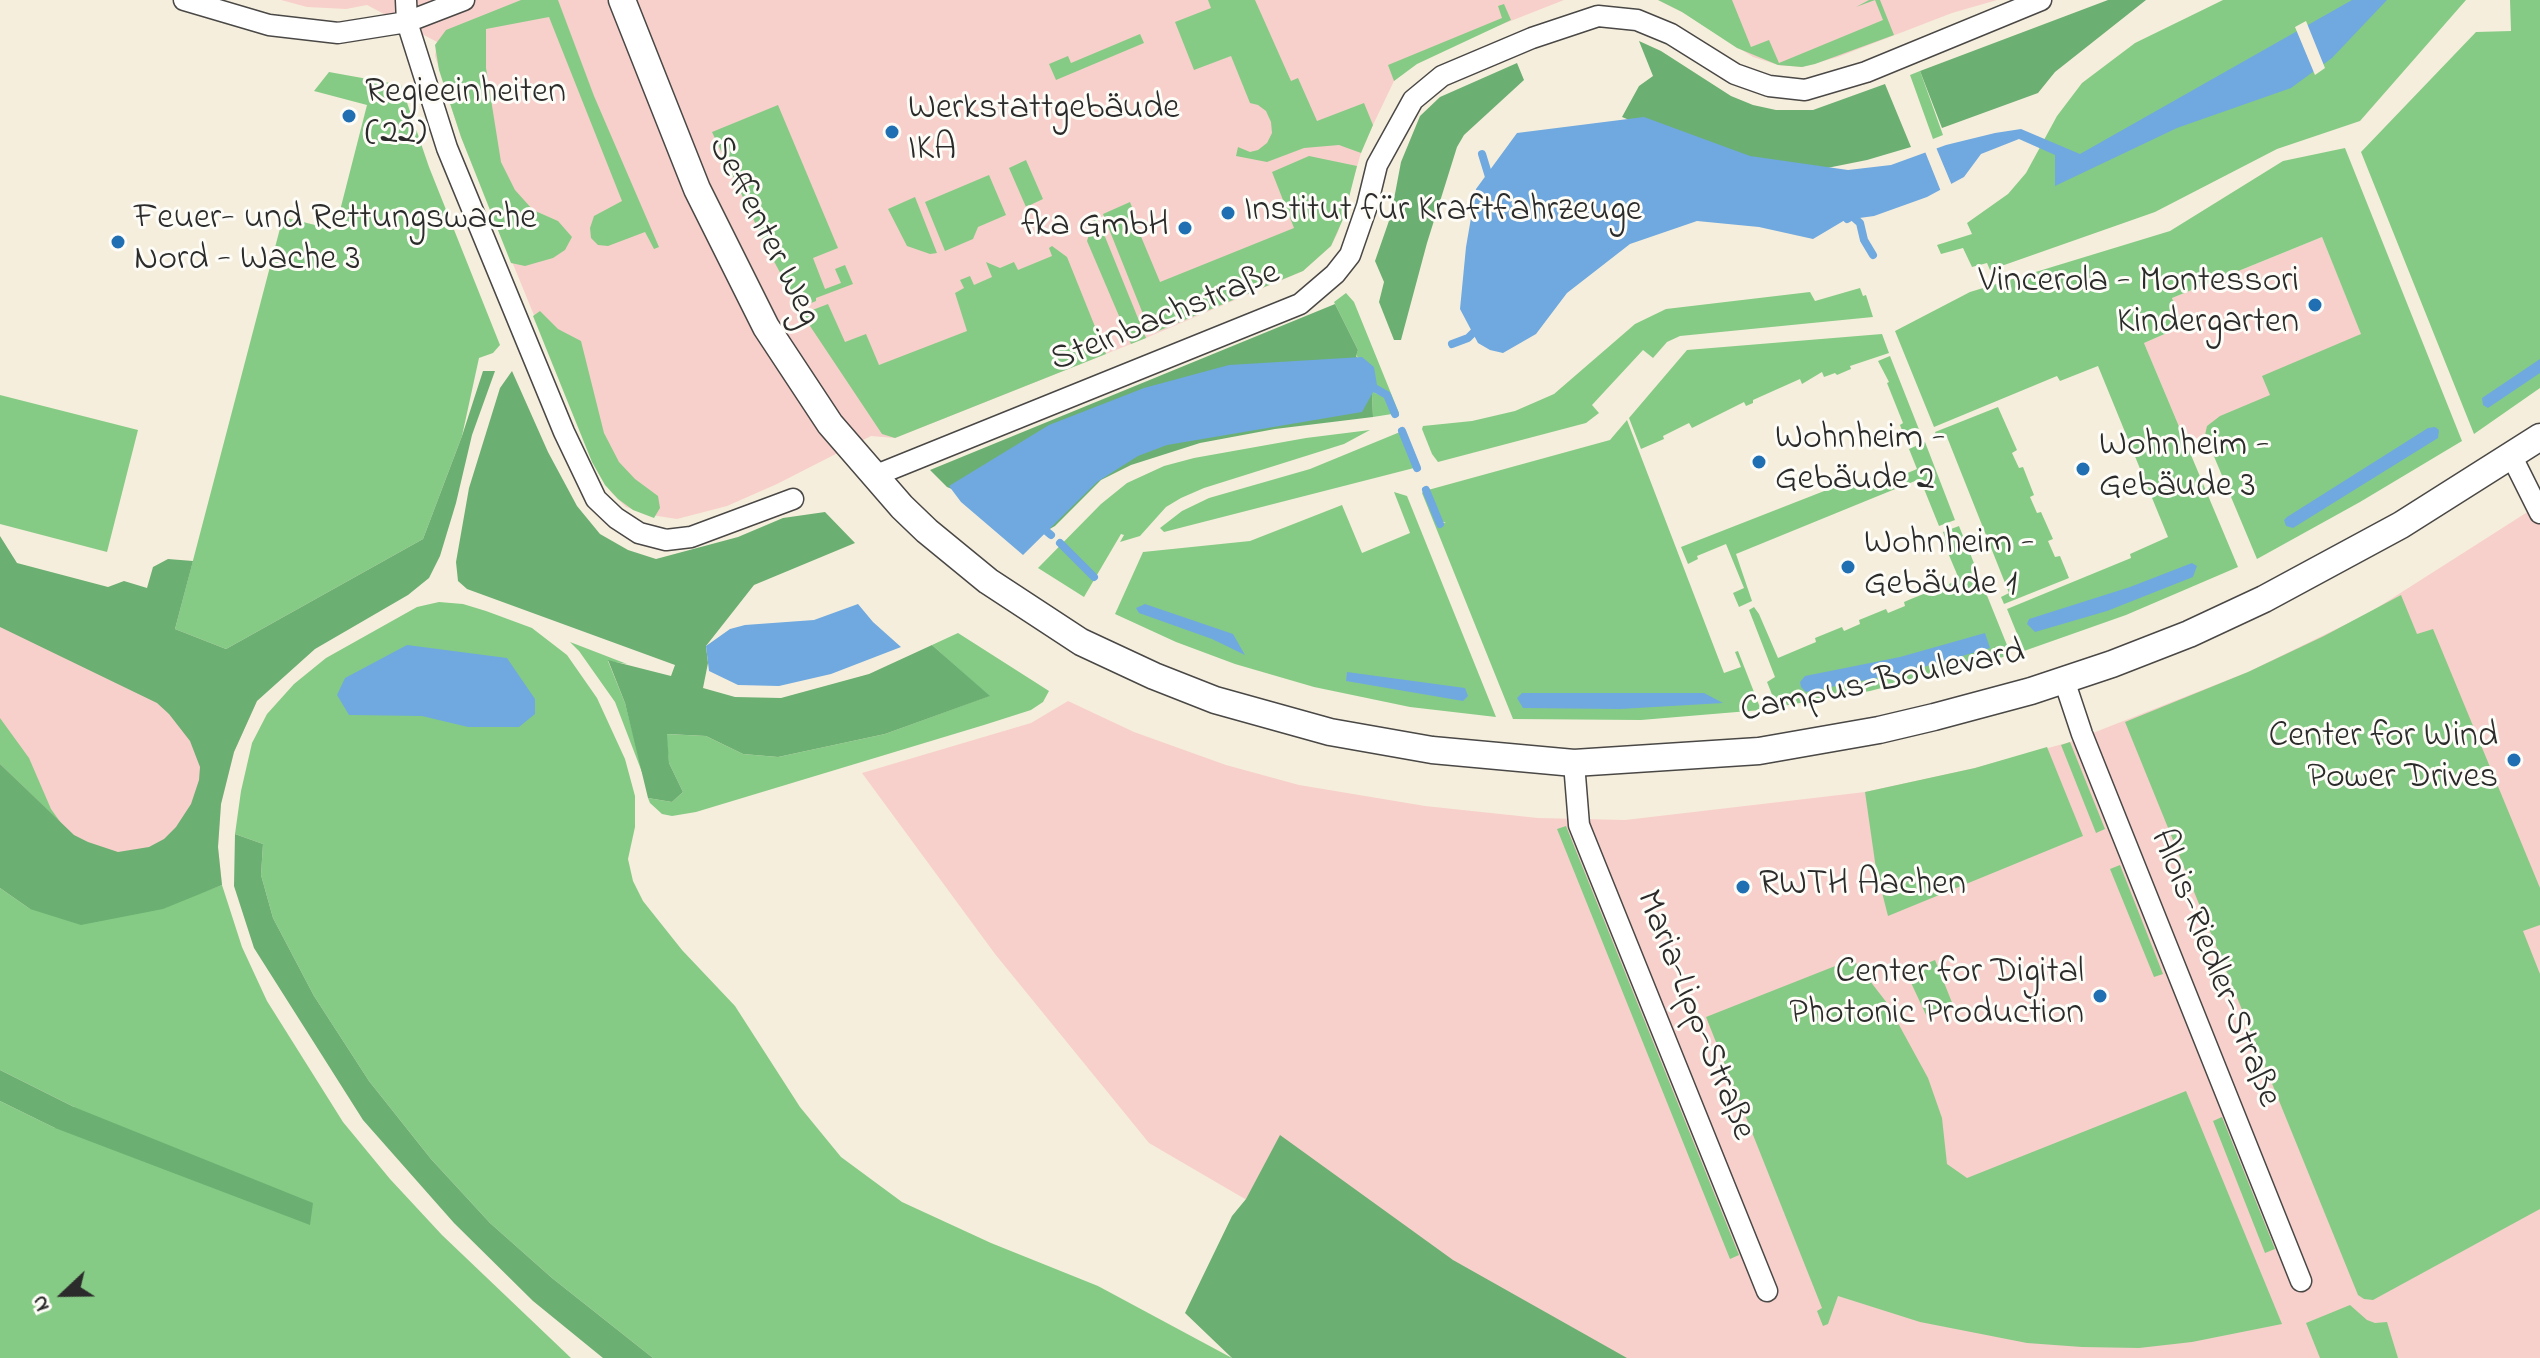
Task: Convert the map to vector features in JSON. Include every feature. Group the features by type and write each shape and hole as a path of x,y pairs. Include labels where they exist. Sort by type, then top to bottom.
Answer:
{"street":[{"path":"184,0 269,25 338,33 407,22 464,0"},
{"path":"406,0 407,22 447,148 564,432 596,499 616,518 639,533 666,540 691,537 793,499"},
{"name":"Seffenter Weg","path":"622,0 697,189 766,327 830,424 874,476"},
{"name":"Steinbachstraße","path":"874,476 1300,304 1335,274 1350,255 1377,165 1413,100 1442,76 1519,43 1598,16 1637,20 1671,34 1735,74 1769,86 1805,90 1866,72 2041,0"},
{"name":"Campus-Boulevard","path":"874,476 927,531 1008,596 1081,642 1154,676 1215,700 1330,732 1432,750 1574,763 1759,751 1892,727 2064,680 2189,634 2297,583 2401,525 2540,437"},
{"path":"2512,457 2540,513"},
{"name":"Alois-Riedler-Straße","path":"2064,680 2093,762 2301,1281"},
{"name":"Maria-Lipp-Straße","path":"1574,763 1579,825 1767,1291"}],"shaded area":[{"path":"281,0 1564,0 1475,35 1416,64 1394,81 1363,146 1338,232 1331,246 1303,271 1146,338 895,438 871,436 727,506 677,519 626,507 599,474 461,137 435,56 437,42 367,5 346,9 307,7"},
{"path":"1658,0 1997,0 1802,67 1778,65 1753,57"},
{"path":"2322,237 2362,335 2209,443 2204,435 2186,443 2144,343 2183,326 2172,298"},
{"name":"RWTH Aachen","path":"2540,504 2540,1358 1593,1358 1245,1199 1149,1143 995,954 862,773 1031,723 1068,701 1134,732 1226,765 1299,785 1425,806 1538,818 1625,820 1865,792 1975,768 2070,742 2248,672 2369,613"},
{"path":"0,585 257,701 234,752 221,804 218,847 222,885 0,888"}],"green space":[{"path":"521,0 558,0 594,96 659,247 654,249 645,232 608,246 598,245 591,238 594,216 622,201 549,17 486,29 486,68 501,162 515,190 533,210 558,221 572,237 565,250 553,258 525,266 511,263 461,137 439,70 435,45 446,30"},
{"path":"1208,0 1255,0 1291,81 1298,78 1317,121 1364,103 1373,125 1361,153 1339,145 1304,148 1267,162 1236,156 1238,147 1250,152 1267,143 1272,133 1271,122 1266,111 1250,103 1231,56 1194,70 1175,22 1211,8"},
{"path":"1658,0 1732,0 1751,47 1769,40 1779,63 1883,20 1875,0 1880,0 1894,35 1815,64 1802,67 1778,65 1737,48"},
{"path":"2108,0 2146,0 2055,72 2038,93 1942,128 1920,71"},
{"path":"2223,0 2466,0 2360,121 2277,149 2155,212 1990,270 1987,263 1972,267 1963,248 1941,254 1937,245 1972,234 1967,223 2008,194 2026,173 2057,116 2082,83 2135,43"},
{"path":"2510,0 2540,0 2540,388 2474,434 2361,152 2476,32 2511,31"},
{"path":"1504,4 1511,20 1417,64 1394,81 1388,65 1502,18 1498,6"},
{"path":"1140,34 1144,43 1056,80 1049,64 1068,56 1071,63"},
{"path":"1639,41 1661,51 1731,96 1776,110 1813,110 1885,84 1911,147 1822,169 1781,171 1686,143 1622,117 1639,86 1653,76"},
{"path":"1517,63 1524,80 1464,135 1457,147 1401,340 1394,340 1379,302 1384,282 1375,261 1391,215 1401,162 1420,116 1440,97"},
{"path":"1920,71 1943,135 1933,139 1910,75"},
{"path":"329,72 401,85 429,167 500,345 493,353 479,358 462,436 423,539 226,649 175,629 283,217 335,230 367,105 314,91"},
{"path":"778,105 838,248 813,258 825,289 841,283 835,269 845,265 853,284 799,308 712,132"},
{"path":"2345,148 2462,441 2257,559 2205,435 2207,426 2220,416 2270,395 2262,376 2361,334 2322,237 2172,298 2183,326 2144,343 2238,567 2126,615 2024,651 2007,609 2131,558 2130,554 2168,537 2098,366 2060,381 2057,376 1934,427 1895,331 1970,292 2170,231 2283,161"},
{"path":"1309,156 1357,166 1344,217 1331,246 1303,271 1151,334 1103,214 1130,202 1160,282 1294,228 1272,172"},
{"path":"1026,160 1043,199 1026,207 1009,168"},
{"path":"989,175 1006,215 978,227 973,239 945,251 925,202"},
{"path":"915,197 937,253 930,254 907,246 888,209"},
{"path":"1097,217 1146,338 1131,344 1087,241"},
{"path":"1052,246 1067,257 1106,354 895,438 882,434 802,314 828,304 845,342 866,334 879,365 967,331 955,293 964,288 960,280 970,276 974,285 992,277 986,262 1000,268 1014,262 1018,270 1052,256 1049,248"},
{"path":"1860,288 1863,296 1866,295 1873,317 1680,336 1667,342 1653,358 1643,350 1592,405 1599,413 1586,423 1438,462 1422,429 1423,426 1472,421 1515,411 1554,394 1635,324 1666,309 1810,292 1815,301"},
{"path":"1346,293 1354,302 1397,414 1388,393 1376,389 1375,393 1385,397 1392,414 1373,417 1371,374 1356,355 1358,350 1334,302"},
{"path":"1335,304 1358,350 1356,356 1371,374 1373,417 1275,429 1200,443 1131,465 1101,480 1055,526 1027,542 968,496 947,487 930,470"},
{"path":"540,311 558,329 581,341 604,433 619,462 658,496 660,508 654,518 633,510 618,499 605,485 592,462 533,316"},
{"path":"1882,334 1889,353 1850,366 1851,369 1837,375 1824,377 1822,372 1802,384 1800,379 1753,400 1753,403 1746,406 1744,402 1692,428 1689,423 1641,449 1629,418 1687,350"},
{"path":"1890,356 1920,432 1905,438 1889,382 1878,361"},
{"path":"483,371 495,371 472,435 440,556 429,578 408,595 315,649 257,701 234,752 221,804 218,847 222,885 163,909 81,925 30,909 0,888 0,764 74,835 118,852 149,847 164,839 176,827 191,804 200,767 190,741 157,703 0,627 0,536 17,563 108,587 124,581 147,588 153,567 168,559 193,561 175,629 226,649 423,539"},
{"path":"512,371 548,452 577,506 600,534 628,550 656,559 738,537 783,518 825,512 855,543 754,585 706,646 708,663 703,688 735,697 781,698 869,674 932,645 990,696 885,734 778,757 743,754 706,736 667,734 669,763 683,792 672,802 648,798 625,703 608,660 671,676 675,665 467,589 458,581 456,562 469,488 500,388"},
{"path":"0,395 138,430 107,552 0,524"},
{"path":"1998,407 2017,450 2012,453 2019,468 2023,467 2034,495 2030,497 2037,513 2041,512 2053,539 2048,541 2055,557 2060,556 2069,578 2004,604 2001,597 2009,593 1947,437 1938,440 1935,432"},
{"path":"1627,420 1724,673 1741,667 1735,652 1738,651 1761,710 1641,720 1513,719 1422,493 1424,491 1438,524 1436,526 1446,522 1441,522 1428,490 1610,440"},
{"path":"1370,430 1344,444 1181,498 1166,507 1140,536 1120,542 1124,535 1121,534 1084,597 1038,568 1101,504 1127,483 1164,466 1306,438"},
{"path":"1400,432 1414,468 1164,532 1160,528 1182,511 1209,498 1310,469"},
{"path":"1925,442 1955,520 1939,526 1920,479 1736,554 1752,601 1739,607 1733,593 1744,588 1726,544 1697,556 1698,559 1688,564 1681,547 1837,486 1839,490 1875,475 1879,485 1917,469 1909,449"},
{"path":"1394,492 1407,496 1496,717 1410,707 1314,687 1235,664 1115,614 1143,552 1250,541 1342,505 1362,553 1410,533"},
{"path":"1959,526 2011,655 1870,691 1777,707 1767,682 1775,677 1749,610 1754,607 1759,614 1778,658 1816,642 1815,638 1842,627 1844,631 1860,624 1859,620 1886,609 1888,613 1905,606 1904,602 1911,599 1950,588 1949,584 1959,579 1943,541 1946,540 1943,532"},
{"path":"2401,595 2417,634 2433,629 2540,888 2540,925 2523,931 2540,974 2540,1209 2373,1300 2358,1295 2125,722 2248,672"},
{"path":"439,602 463,604 532,628 567,655 597,698 625,759 635,796 635,827 628,859 633,881 643,901 682,950 735,1006 800,1107 841,1157 902,1202 991,1243 1098,1286 1232,1358 653,1358 552,1278 490,1223 431,1159 369,1081 314,996 273,918 261,875 263,844 235,834 252,743 267,714 294,684 326,658 417,607"},
{"path":"958,633 1049,691 1043,702 1031,710 984,725 696,812 672,816 662,814 650,803 648,798 672,802 683,792 669,763 666,734 706,736 743,754 778,757 885,734 989,696 932,645"},
{"path":"570,642 627,664 608,661 625,703 645,780 615,702"},
{"path":"0,718 29,758 51,809 61,823 0,764"},
{"path":"2070,742 2105,829 2096,833 2061,745"},
{"path":"2047,747 2083,836 1888,916 1876,869 1865,792 1975,768"},
{"path":"1566,826 1739,1255 1730,1259 1557,829"},
{"path":"235,834 263,844 261,875 273,918 314,996 369,1081 431,1159 490,1223 552,1278 653,1358 603,1358 533,1301 454,1223 363,1120 254,948 234,886"},
{"path":"2120,865 2163,974 2154,977 2110,869"},
{"path":"222,885 242,947 267,1001 343,1122 442,1235 571,1358 0,1358 0,1101 55,1128 74,1107 0,1070 0,888 30,909 195,895"},
{"path":"1853,959 1887,1003 1928,1078 1942,1118 1947,1164 1967,1178 2186,1091 2282,1324 2192,1342 2139,1348 2082,1347 2027,1343 1920,1322 1838,1296 1828,1324 1823,1326 1817,1311 1822,1308 1706,1017"},
{"path":"1935,960 1953,1005 1927,1017 1906,972"},
{"path":"0,1070 74,1107 313,1203 310,1225 55,1128 0,1101"},
{"path":"2222,1117 2275,1249 2265,1253 2213,1121"},
{"path":"1280,1135 1453,1260 1627,1358 1232,1358 1185,1313 1232,1216 1246,1199"},
{"path":"2350,1305 2367,1320 2387,1322 2398,1358 2320,1358 2306,1323"}],"water":[{"path":"2352,0 2387,0 2332,58 2291,88 2177,128 2055,186 2055,155 2019,139 1981,154 1964,177 1927,197 1874,216 1845,220 1813,239 1759,227 1697,221 1630,244 1567,293 1536,334 1503,353 1478,343 1460,309 1476,189 1517,133 1644,117 1750,156 1848,170 1891,165 1946,145 2021,129 2080,154"},
{"path":"1362,357 1374,367 1377,385 1362,412 1167,445 1138,456 1097,482 1023,555 961,502 949,486 1049,425 1144,388 1229,365"},
{"path":"2540,359 2540,373 2488,408 2483,405 2482,398"},
{"path":"2428,428 2439,430 2438,438 2293,528 2286,526 2284,520 2287,517"},
{"path":"2192,563 2197,566 2193,577 2107,611 2035,632 2027,624 2029,619 2130,587"},
{"path":"858,604 901,647 831,674 779,686 738,685 709,671 706,646 730,629 814,620"},
{"path":"1145,604 1233,634 1245,655 1212,639 1139,613 1136,608"},
{"path":"1985,633 1990,648 1906,672 1806,692 1801,687 1800,682 1805,676 1900,657"},
{"path":"407,645 507,658 535,699 535,714 519,727 468,727 422,716 349,715 337,695 345,678"},
{"path":"1347,672 1465,688 1468,696 1463,701 1346,681"},
{"path":"1522,693 1704,693 1723,703 1620,709 1523,708 1517,698"}],"pier":[{"path":"2306,21 2325,68 2315,75 2295,27"},
{"path":"1935,145 1953,188 1942,194 1924,149"}],"waterway":[{"path":"1482,154 1490,180"},
{"path":"1847,219 1852,216 1860,223 1864,240 1873,255"},
{"path":"1452,344 1468,338 1479,327"},
{"path":"1367,384 1387,395 1395,414"},
{"path":"1402,431 1417,468"},
{"path":"1426,490 1440,524"},
{"path":"1039,525 1051,535"},
{"path":"1060,543 1094,577"}],"place":[{"name":"Regieeinheiten (22)","path":"349,116"},
{"name":"Werkstattgebäude IKA","path":"892,132"},
{"name":"Institut für Kraftfahrzeuge","path":"1228,213"},
{"name":"fka GmbH","path":"1185,228"},
{"name":"Feuer- und Rettungswache Nord - Wache 3","path":"118,242"},
{"name":"Vincerola - Montessori Kindergarten","path":"2315,305"},
{"name":"Wohnheim - Gebäude 2","path":"1759,462"},
{"name":"Wohnheim - Gebäude 3","path":"2083,469"},
{"name":"Wohnheim - Gebäude 1","path":"1848,567"},
{"name":"Center for Wind Power Drives","path":"2514,760"},
{"name":"RWTH Aachen","path":"1743,887"},
{"name":"Center for Digital Photonic Production","path":"2100,996"}]}
